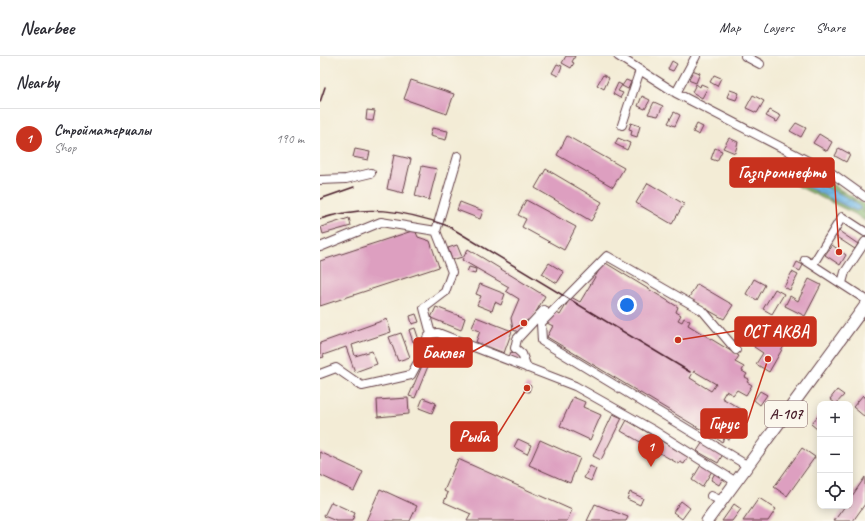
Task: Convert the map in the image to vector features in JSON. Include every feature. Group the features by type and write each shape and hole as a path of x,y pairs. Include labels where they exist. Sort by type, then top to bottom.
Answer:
{"main road":[{"name":"А-107","path":"706,521 865,306"}],"street":[{"path":"618,56 676,93 832,174 865,197"},
{"path":"676,93 696,56"},
{"path":"745,56 760,64"},
{"path":"622,125 640,70"},
{"path":"431,334 424,308 445,292 452,272 436,231 458,156"},
{"path":"320,180 346,179 371,174"},
{"path":"813,264 842,217 865,232"},
{"path":"320,247 381,222 436,231"},
{"path":"842,283 845,272 865,242"},
{"path":"736,350 703,311 607,256 541,323 542,341 748,466"},
{"path":"805,260 865,299"},
{"path":"527,368 522,354 515,348 517,339 544,310"},
{"path":"423,350 427,338 431,334 438,334 575,386 653,430 736,482"},
{"path":"320,374 336,368 362,386 411,375 417,364"},
{"path":"711,496 722,501"}],"green space":[{"path":"795,165 806,168 865,205 865,221 855,214 781,178 779,173 785,166","holes":["802,179 807,179 859,206 856,211 801,184"]}],"water":[{"path":"802,179 807,179 837,192 858,205 861,209 856,211 801,184"}],"building":[{"path":"566,56 575,56 572,62 574,63 571,68 562,63"},
{"path":"672,61 677,64 673,71 668,69"},
{"path":"557,64 562,66 558,76 552,73"},
{"path":"692,70 700,73 696,83 688,80"},
{"path":"603,75 609,78 604,89 597,85"},
{"path":"714,75 721,78 717,86 710,82"},
{"path":"411,80 454,94 447,114 404,99"},
{"path":"626,80 631,82 628,89 622,86"},
{"path":"618,83 622,85 618,91 623,93 620,98 613,94"},
{"path":"696,84 700,87 701,84 708,87 702,98 692,92"},
{"path":"730,90 739,93 736,100 727,97"},
{"path":"753,95 764,101 757,113 746,108"},
{"path":"642,96 650,100 645,109 638,106"},
{"path":"654,102 663,106 658,116 648,114"},
{"path":"367,110 375,111 373,121 366,120"},
{"path":"770,110 781,116 777,122 766,116"},
{"path":"674,112 680,115 675,126 668,123"},
{"path":"631,123 640,126 637,137 631,135 632,130 629,129"},
{"path":"796,123 806,128 801,137 790,131"},
{"path":"697,124 703,127 699,135 693,132"},
{"path":"432,128 448,131 446,140 430,136"},
{"path":"819,134 832,142 827,151 813,143"},
{"path":"567,136 624,168 613,187 557,155"},
{"path":"618,138 630,143 627,150 615,144"},
{"path":"729,138 738,142 735,153 723,148"},
{"path":"715,148 722,151 717,161 711,159"},
{"path":"839,148 850,154 846,162 835,156"},
{"path":"355,149 370,152 368,160 353,157"},
{"path":"394,155 411,159 403,193 387,189"},
{"path":"422,166 437,169 429,200 415,196"},
{"path":"546,169 602,202 591,221 535,188"},
{"path":"648,183 684,204 672,224 636,203"},
{"path":"526,200 576,227 564,250 522,227 526,219 518,215"},
{"path":"460,202 483,211 480,219 457,210"},
{"path":"349,218 351,226 323,234 321,227"},
{"path":"415,230 418,237 430,241 439,267 320,306 320,261"},
{"path":"839,231 858,244 855,249 835,236"},
{"path":"457,245 462,257 452,260 448,248"},
{"path":"832,245 846,255 840,265 825,255"},
{"path":"468,249 545,296 531,321 527,320 522,333 513,330 511,318 519,299 506,291 509,287 462,260"},
{"path":"604,262 678,307 676,312 681,315 678,320 682,322 684,318 690,321 688,325 739,356 735,362 744,367 742,371 747,374 745,377 749,379 747,382 752,385 746,395 737,390 733,395 726,391 722,398 746,412 729,440 725,437 722,442 547,337 553,326 547,323 554,311 560,315 571,297 580,302","holes":["694,371 716,384 711,391 690,378"]},
{"path":"797,262 803,265 800,271 794,268"},
{"path":"549,263 564,272 557,283 542,274"},
{"path":"469,267 476,269 475,274 467,272"},
{"path":"792,272 798,275 790,290 784,287"},
{"path":"754,279 765,285 757,300 746,294"},
{"path":"809,279 821,285 805,316 785,306 790,296 798,301"},
{"path":"480,284 505,294 501,305 495,302 492,311 477,305 481,296 476,294"},
{"path":"697,284 733,305 724,319 688,299"},
{"path":"775,289 784,294 772,314 763,309"},
{"path":"436,307 465,318 461,330 431,318"},
{"path":"416,314 419,322 412,324 410,316"},
{"path":"476,317 512,331 504,353 476,342 480,331 472,328"},
{"path":"387,319 391,332 352,345 355,356 372,351 377,364 355,372 346,347 323,355 324,357 320,358 320,343"},
{"path":"415,328 419,340 413,342 409,330"},
{"path":"401,333 410,357 398,361 389,337"},
{"path":"759,338 769,344 772,339 784,346 769,372 756,364 763,353 754,347"},
{"path":"420,349 433,354 415,398 409,396 422,366 414,363"},
{"path":"511,352 521,356 519,361 509,357"},
{"path":"526,384 531,386 529,392 524,391"},
{"path":"837,390 844,395 839,401 832,401 830,399"},
{"path":"760,391 767,395 760,405 754,400"},
{"path":"863,395 865,397 865,417 853,407"},
{"path":"573,397 585,402 583,407 601,415 590,440 560,426"},
{"path":"408,398 409,414 378,417 377,400"},
{"path":"423,398 436,403 432,413 419,408"},
{"path":"613,414 622,418 601,460 593,456"},
{"path":"817,417 817,429 811,424"},
{"path":"627,420 688,457 684,464 680,462 679,464 621,431"},
{"path":"518,439 531,445 527,454 514,447"},
{"path":"540,440 580,458 570,483 529,465"},
{"path":"703,442 723,454 718,463 697,451"},
{"path":"802,448 815,457 787,496 774,487"},
{"path":"320,452 363,472 354,491 320,475"},
{"path":"458,459 572,510 567,521 467,521 471,514 444,502 448,493 444,491"},
{"path":"701,465 712,471 702,487 692,480"},
{"path":"590,466 596,469 591,481 584,478"},
{"path":"715,473 723,478 719,485 711,480"},
{"path":"865,477 865,504 853,521 834,521 843,509 853,509 853,495"},
{"path":"380,489 417,506 410,521 366,521"},
{"path":"630,492 643,498 640,505 627,499"},
{"path":"759,498 776,509 768,521 743,521"},
{"path":"681,501 690,508 682,519 673,512"},
{"path":"331,502 355,513 352,521 336,521 324,516"},
{"path":"595,504 628,517 626,521 587,521"},
{"path":"734,504 741,509 732,521 722,521"}],"tunnel":[{"path":"417,364 423,350"}],"railway":[{"path":"320,102 325,87"},
{"path":"320,199 354,187"},
{"path":"320,219 337,214 369,210 415,216 448,226 690,372"}],"place":[{"name":"Газпромнефть","path":"839,252"},
{"name":"Баклея","path":"524,323"},
{"name":"ОСТ АКВА","path":"678,340"},
{"name":"Гирус","path":"768,359"},
{"name":"Рыба","path":"527,388"},
{"name":"Стройматериалы","path":"651,467"}]}
